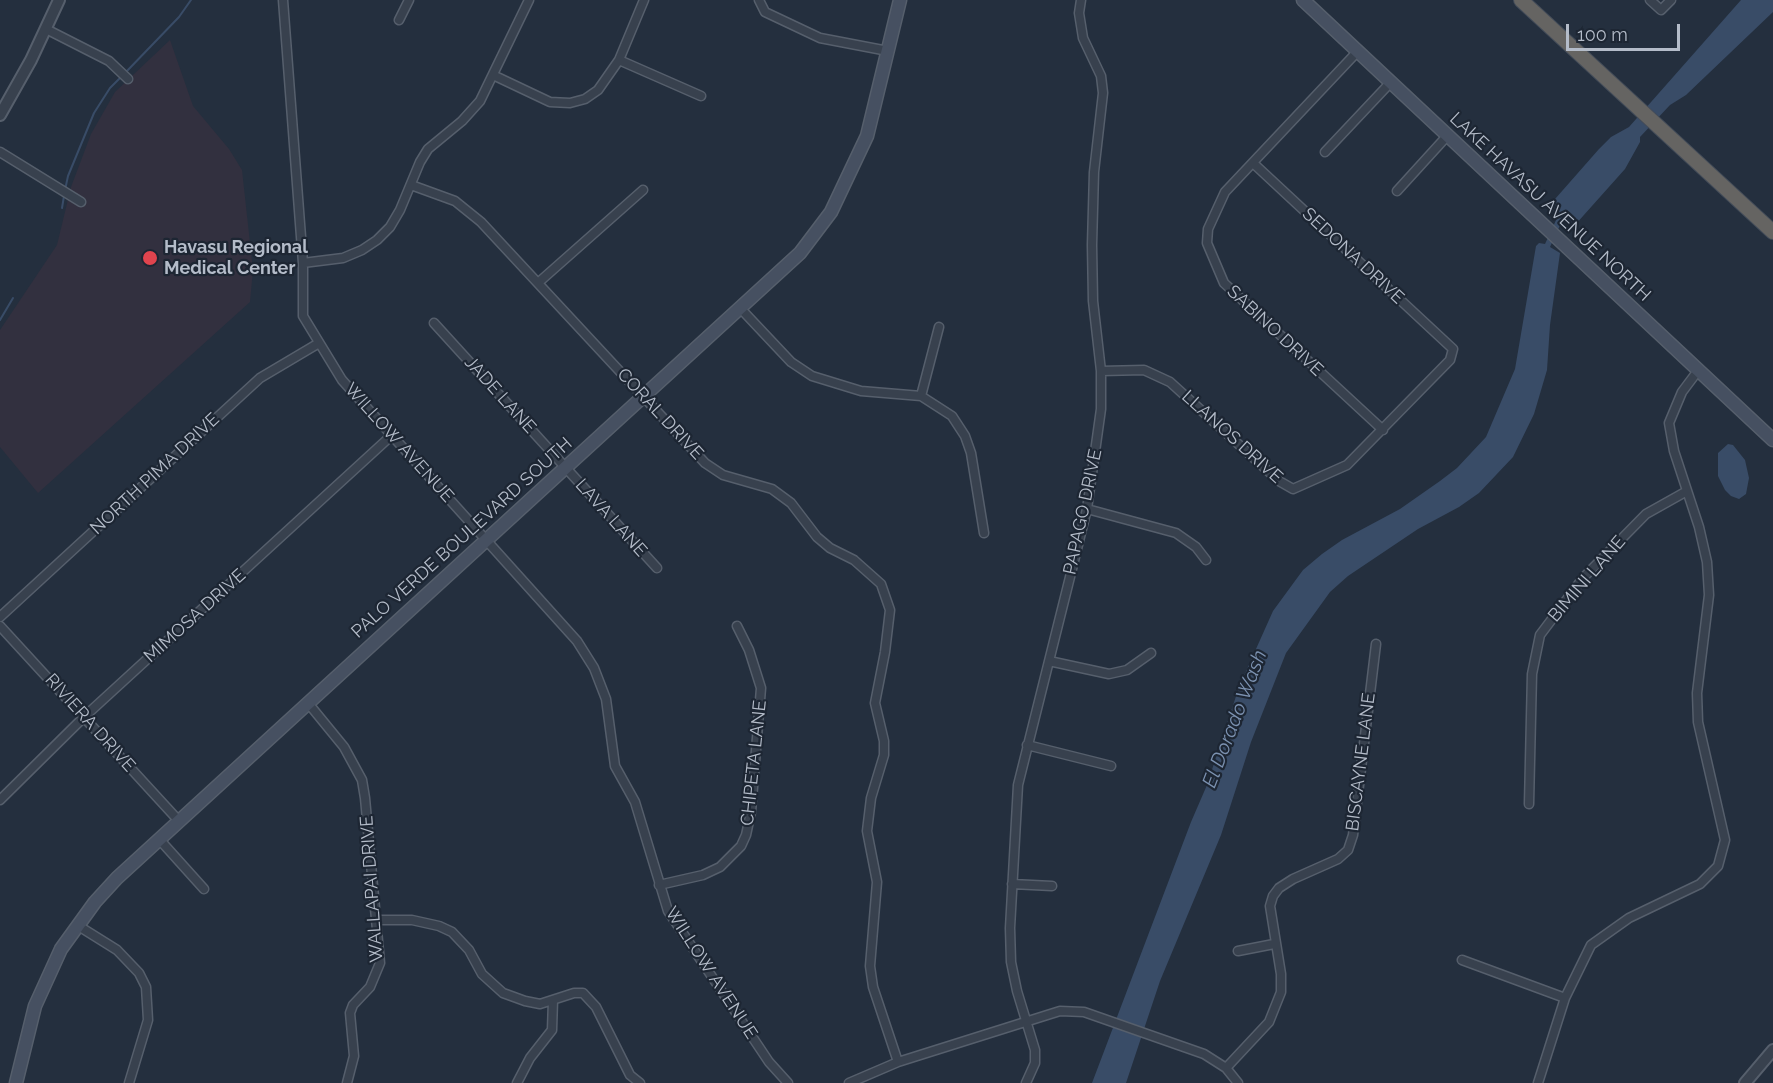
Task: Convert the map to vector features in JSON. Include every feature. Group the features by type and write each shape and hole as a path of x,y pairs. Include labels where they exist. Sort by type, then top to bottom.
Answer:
{"highway":[{"path":"1521,0 1773,232"}],"main road":[{"name":"PALO VERDE BOULEVARD SOUTH","path":"16,1083 35,1006 61,949 77,925 117,878 800,253 831,212 867,136 900,0"},
{"name":"LAKE HAVASU AVENUE NORTH","path":"1303,0 1697,372 1773,440"}],"street":[{"path":"0,115 59,0"},
{"name":"WILLOW AVENUE","path":"283,0 303,263 303,316 342,380 577,641 594,668 606,699 615,766 635,802 668,911 769,1062 788,1083"},
{"path":"399,20 409,0"},
{"path":"303,263 343,258 377,240 400,210 420,162 428,149 472,112 494,75 529,0"},
{"path":"494,75 550,102 570,103 585,99 598,90 619,60 644,0"},
{"path":"759,0 765,12 820,39 888,51"},
{"name":"PAPAGO DRIVE","path":"1026,1083 1035,1063 1035,1050 1011,962 1012,884 1018,784 1087,509 1101,409 1101,371 1093,301 1092,245 1094,172 1103,93 1101,76 1083,38 1079,13 1081,0"},
{"path":"1650,0 1661,10 1671,0"},
{"path":"46,29 109,61 128,79"},
{"name":"SABINO DRIVE","path":"1358,51 1225,192 1208,229 1207,243 1218,275 1383,430"},
{"path":"619,60 701,96"},
{"path":"1325,152 1391,82"},
{"path":"1397,191 1448,135"},
{"path":"0,152 81,202"},
{"name":"SEDONA DRIVE","path":"1253,162 1453,349"},
{"name":"CORAL DRIVE","path":"411,185 455,201 469,211 539,282 705,463 723,475 772,489 791,503 817,537 870,572 881,585 887,599 889,623 875,703 884,741 884,755 871,798 867,831 877,882 870,966 873,987 898,1062"},
{"path":"539,282 642,190"},
{"path":"741,309 791,362 812,376 861,391 921,396 952,416 965,436 975,471 984,533"},
{"name":"JADE LANE","path":"434,323 566,467"},
{"path":"921,396 939,327"},
{"name":"NORTH PIMA DRIVE","path":"0,616 260,378 319,343"},
{"name":"LLANOS DRIVE","path":"1101,371 1129,369 1158,375 1182,391 1279,481 1293,489 1347,465 1450,360 1453,349"},
{"path":"1538,1083 1565,998 1591,945 1629,918 1700,884 1718,866 1725,840 1698,722 1697,693 1709,595 1707,562 1674,451 1669,423 1682,392 1697,372"},
{"name":"MIMOSA DRIVE","path":"0,800 84,717 392,435"},
{"name":"LAVA LANE","path":"566,467 657,568"},
{"name":"BIMINI LANE","path":"1529,804 1532,674 1540,635 1583,578 1646,514 1687,491"},
{"path":"1087,509 1176,533 1196,547 1206,560"},
{"name":"RIVIERA DRIVE","path":"0,626 179,821"},
{"name":"CHIPETA LANE","path":"659,885 703,875 720,867 741,846 746,835 751,812 761,688 749,650 737,626"},
{"name":"BISCAYNE LANE","path":"1226,1068 1269,1022 1277,1006 1281,974 1274,944 1270,906 1276,891 1293,879 1338,859 1348,850 1353,835 1376,644"},
{"path":"1049,661 1109,674 1127,670 1151,653"},
{"name":"WALLAPAI DRIVE","path":"308,703 344,747 362,780 380,963 370,987 353,1005 350,1013 354,1056 347,1083"},
{"path":"1027,745 1111,766"},
{"path":"159,839 204,889"},
{"path":"1012,884 1053,886"},
{"path":"376,921 412,920 439,926 462,940 482,974 503,993 540,1004 574,993 584,993 589,996 627,1069 640,1083"},
{"path":"77,925 117,950 139,973 146,987 148,1020 129,1083"},
{"path":"1238,951 1274,944"},
{"path":"1462,960 1565,998"},
{"path":"517,1083 530,1058 552,1030 553,1000"},
{"path":"849,1083 898,1062 1060,1011 1084,1012 1204,1054 1226,1068 1238,1083"},
{"path":"1744,1083 1773,1050"}],"shaded area":[{"name":"Havasu Regional Medical Center","path":"170,40 193,106 229,149 242,170 253,270 250,302 38,493 0,447 0,330 57,245 71,187 91,134 115,92"}],"water":[{"name":"El Dorado Wash","path":"1741,0 1773,0 1773,12 1686,95 1670,105 1640,137 1640,142 1625,169 1575,225 1562,221 1550,247 1560,253 1550,325 1547,370 1534,414 1513,457 1479,493 1459,507 1418,529 1348,576 1330,592 1286,653 1251,742 1221,835 1160,981 1126,1083 1092,1083 1207,785 1239,687 1273,611 1303,570 1322,554 1342,540 1400,509 1440,481 1457,468 1486,437 1515,369 1536,246 1539,243 1545,244 1557,218 1548,207 1611,137 1629,127"},
{"path":"1728,444 1733,445 1745,460 1749,478 1746,494 1739,499 1731,496 1725,490 1718,476 1718,453"}],"waterway":[{"path":"126,72 179,17 191,0"},
{"path":"65,190 68,176 94,113 110,88 122,76"},
{"path":"62,208 64,196"},
{"path":"0,320 13,298"}],"place":[{"name":"Havasu Regional Medical Center","path":"150,258"}]}
